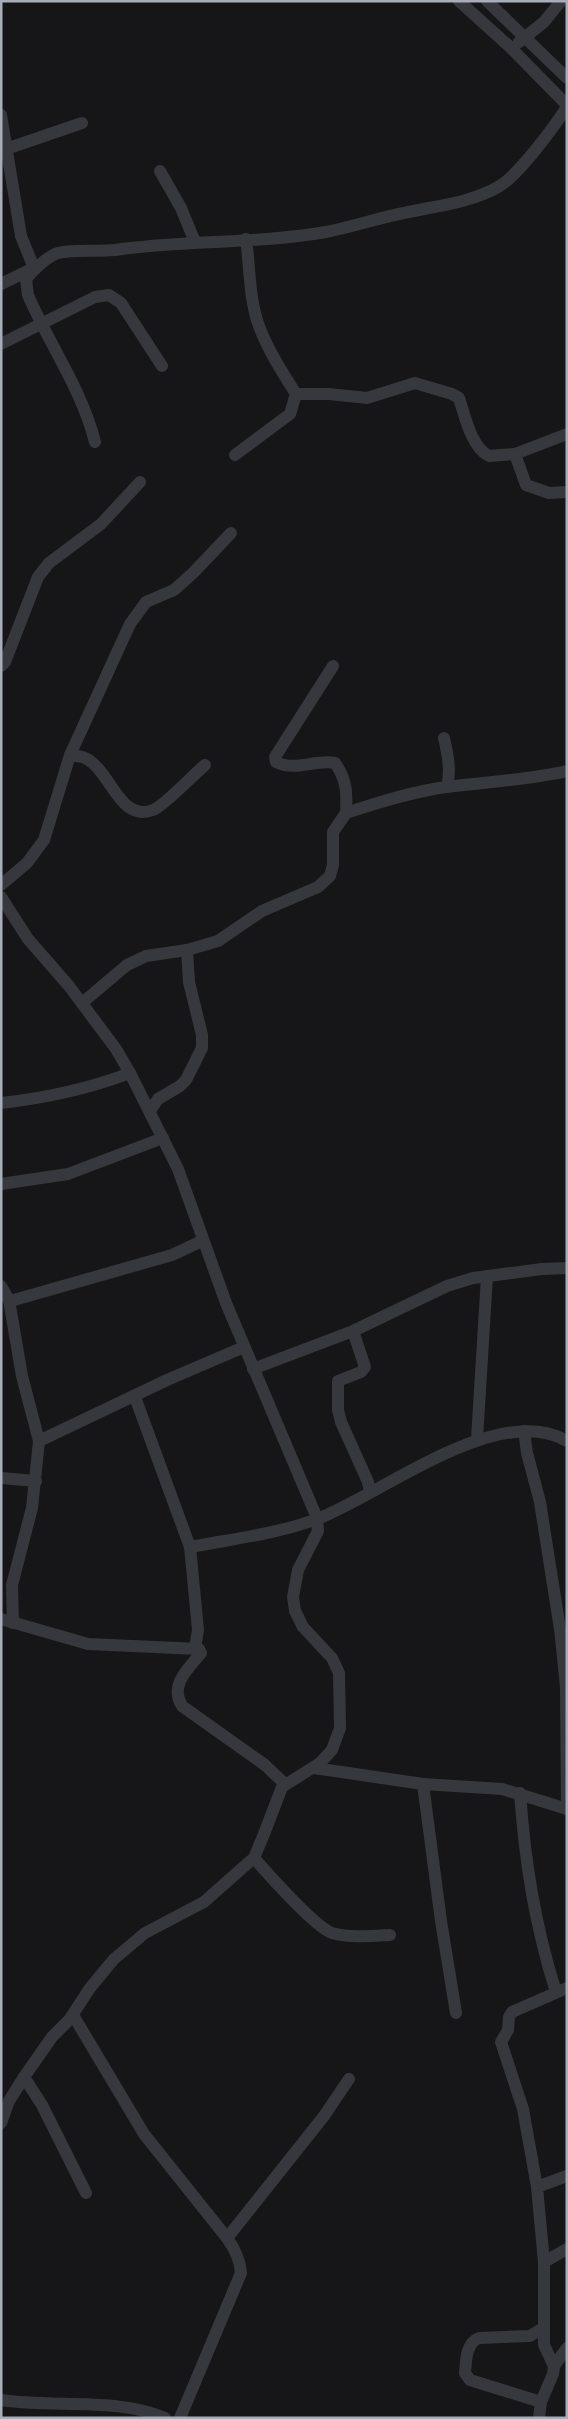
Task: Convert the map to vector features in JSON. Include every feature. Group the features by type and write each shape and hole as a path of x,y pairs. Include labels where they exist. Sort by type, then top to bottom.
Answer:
{"street":[{"path":"1,284 34,268 56,254 65,252 100,252 157,244 327,232 387,216 478,197 500,186 518,170 557,123 567,106 510,48 459,1"},
{"path":"488,1 567,78"},
{"path":"510,48 525,39 544,22 561,1"},
{"path":"1,115 21,236 34,268"},
{"path":"6,149 82,123"},
{"path":"160,172 181,208 196,242"},
{"path":"235,456 290,414 296,394 273,357 259,326 254,307 246,239"},
{"path":"34,268 26,278 25,284 40,323 77,395 92,428 96,442"},
{"path":"1,344 40,323 96,297 109,295 121,303 162,366"},
{"path":"296,394 329,394 367,398 415,383 422,384 459,398 475,441 484,454 496,457 514,454 567,434"},
{"path":"514,454 526,485 549,493 567,492"},
{"path":"1,666 5,662 38,577 49,563 101,524 140,482"},
{"path":"1,885 27,863 44,840 70,755 130,624 146,602 174,590 231,533"},
{"path":"82,1003 127,965 146,956 187,950 218,941 262,911 318,887 330,876 333,865 334,832 346,812 347,785 343,774 335,763 322,760 307,765 283,765 276,762 275,757 333,666"},
{"path":"444,738 449,759 450,776 447,787"},
{"path":"70,755 86,759 102,775 128,807 137,812 154,810 205,765"},
{"path":"346,812 400,796 447,787 539,778 567,771"},
{"path":"1,897 28,939 58,972 116,1049 150,1111 178,1169 202,1241 244,1347 317,1518 318,1531 298,1570 293,1597 295,1611 303,1627 332,1658 337,1666 340,1679 340,1728 332,1750 314,1768 285,1784 280,1790 254,1858 204,1902 152,1928 125,1948 90,1988 73,2015 52,2037 9,2101 1,2124"},
{"path":"150,1111 158,1099 180,1086 186,1080 202,1048 202,1035 189,982 187,950"},
{"path":"1,1103 43,1098 86,1089 130,1073"},
{"path":"1,1184 68,1174 163,1138"},
{"path":"9,1300 172,1255 202,1241"},
{"path":"253,1369 353,1331 447,1286 487,1276 567,1268"},
{"path":"477,1439 487,1276"},
{"path":"1,1286 9,1300 22,1376 39,1441 32,1508 12,1585 7,1621 94,1645 195,1648 200,1650 200,1654 178,1685 178,1695 182,1706 265,1765 285,1784"},
{"path":"353,1331 366,1367 362,1372 338,1381 338,1410 368,1482 370,1492"},
{"path":"39,1441 135,1397 167,1380 244,1347"},
{"path":"135,1397 190,1547 198,1630 195,1648"},
{"path":"314,1768 423,1784 502,1789 567,1809 566,1687 560,1629 540,1502 527,1453 524,1430"},
{"path":"190,1547 262,1534 317,1518 477,1439 524,1430 556,1434 567,1441"},
{"path":"1,1478 36,1481"},
{"path":"423,1784 441,1921 456,2013"},
{"path":"520,1793 527,1870 533,1908 561,1990 512,2012 509,2017 508,2030 501,2042 523,2109 537,2187 544,2262 542,2328 545,2349 554,2366"},
{"path":"254,1858 281,1888 329,1932 370,1936 390,1935"},
{"path":"73,2015 144,2134 227,2238 234,2248 240,2263 241,2272 180,2418"},
{"path":"24,2078 42,2105 86,2194"},
{"path":"227,2238 313,2131 350,2079"},
{"path":"537,2187 567,2176"},
{"path":"544,2262 567,2249"},
{"path":"541,2402 470,2380 464,2373 470,2345 473,2340 479,2338 530,2336 542,2328"},
{"path":"539,2418 541,2402 553,2374 554,2366 567,2348"},
{"path":"1,2400 21,2403 124,2407 151,2412 165,2418"}]}
